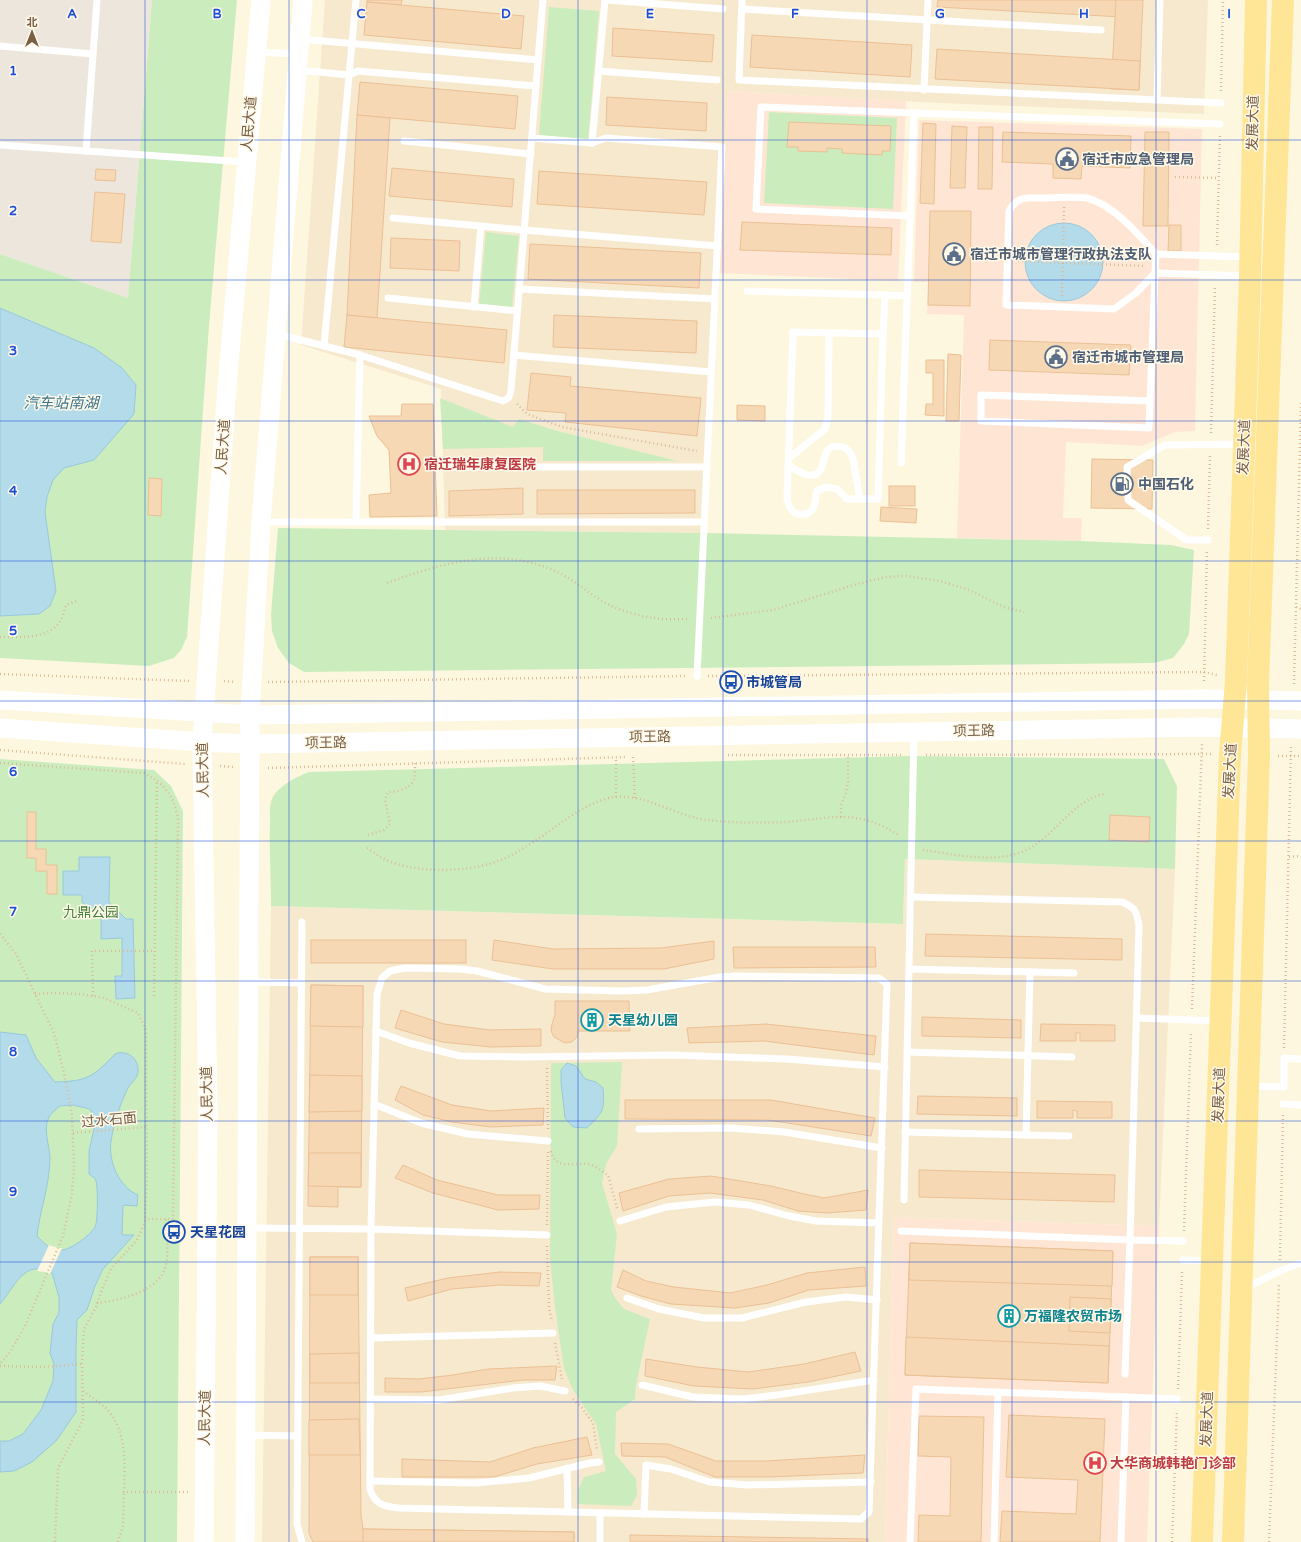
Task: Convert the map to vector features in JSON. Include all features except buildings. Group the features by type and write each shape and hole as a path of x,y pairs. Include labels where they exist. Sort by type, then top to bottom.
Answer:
{"main road":[{"name":"人民大道","path":"204,1542 208,1113 202,765 203,714 227,386 261,0"},
{"path":"246,1542 250,716 261,522 303,0"},
{"name":"发展大道","path":"1202,1542 1230,755 1235,700 1244,444 1256,0"},
{"name":"发展大道","path":"1233,1542 1259,755 1258,700 1283,0"},
{"name":"项王路","path":"0,700 250,716 1203,699 1301,701"},
{"name":"项王路","path":"0,728 249,744 1202,727 1301,729"}],"lane":[{"path":"86,151 96,0"},
{"path":"324,346 356,0"},
{"path":"277,334 360,355 503,401 508,399 510,396 514,355 543,0"},
{"path":"592,143 606,0 723,9"},
{"path":"742,0 738,80 1221,103"},
{"path":"924,90 928,0"},
{"path":"1157,100 1160,0"},
{"path":"742,9 1101,30"},
{"path":"256,52 299,55 352,44 538,60"},
{"path":"0,46 93,54"},
{"path":"299,55 349,75 358,71 536,86"},
{"path":"599,71 717,80"},
{"path":"909,216 756,209 761,107 914,114 1220,124"},
{"path":"901,463 906,296 914,114"},
{"path":"532,138 592,143 606,138 722,146 697,676"},
{"path":"404,141 531,154"},
{"path":"0,145 246,162"},
{"path":"1150,401 981,395 981,421 1150,428 1156,254 1133,228 1104,206 1086,198 1024,197 1014,203 1009,211 1006,305 1114,309 1136,293 1155,270"},
{"path":"393,218 718,246"},
{"path":"474,307 482,226"},
{"path":"1156,254 1216,256 1250,266"},
{"path":"1155,270 1216,275 1250,266"},
{"path":"519,289 715,299"},
{"path":"747,291 906,296"},
{"path":"883,334 793,332 787,499 789,507 797,514 810,513 813,509 817,491 826,486 837,489 847,499 878,499 885,295"},
{"path":"388,298 517,311"},
{"path":"788,462 825,429 828,418 830,333"},
{"path":"356,521 360,355"},
{"path":"514,355 711,372"},
{"path":"1208,540 1187,540 1128,500 1127,467 1165,445 1268,445"},
{"path":"788,462 801,473 814,475 822,468 824,456 831,446 843,446 848,448 852,453 860,499"},
{"path":"447,467 707,467"},
{"path":"261,522 704,522"},
{"path":"904,1200 914,732"},
{"path":"910,897 1122,902 1132,906 1137,914 1140,925 1125,1374"},
{"path":"302,922 297,1524 302,1542"},
{"path":"405,968 460,969 477,971 545,989 624,991 647,990 720,977 879,978 887,984 884,1067 869,1512 860,1519 398,1508 383,1506 374,1499 370,1490 371,1229 377,994 382,978 390,971 405,968"},
{"path":"909,969 1074,973"},
{"path":"1026,1135 1030,972"},
{"path":"248,982 301,983"},
{"path":"1137,1018 1221,1021"},
{"path":"376,1031 409,1043 460,1056 547,1057 680,1055 787,1059 884,1067"},
{"path":"907,1052 1072,1057"},
{"path":"1247,1086 1284,1087 1284,1058 1301,1059"},
{"path":"374,1104 421,1123 468,1134 548,1141"},
{"path":"1283,1104 1301,1105"},
{"path":"639,1128 731,1128 776,1132 882,1148"},
{"path":"905,1132 1069,1136"},
{"path":"620,1221 666,1207 715,1202 749,1205 789,1216 816,1221 879,1223"},
{"path":"247,1228 371,1229 547,1235"},
{"path":"901,1231 1183,1241"},
{"path":"1183,1260 1213,1261"},
{"path":"1241,1290 1280,1271 1301,1263"},
{"path":"627,1298 659,1309 704,1318 742,1318 806,1302 846,1297 877,1300"},
{"path":"371,1338 553,1332"},
{"path":"642,1385 693,1397 742,1399 874,1380"},
{"path":"371,1399 439,1400 513,1388 540,1386 564,1391"},
{"path":"910,1542 916,1389 1178,1399"},
{"path":"994,1542 998,1392"},
{"path":"1121,1542 1126,1398"},
{"path":"246,1435 298,1436"},
{"path":"370,1481 476,1483 529,1478 567,1468 599,1462"},
{"path":"644,1514 646,1466 671,1469 709,1482 747,1485 870,1482"},
{"path":"567,1468 568,1512"},
{"path":"600,1513 600,1542"}],"path":[{"path":"1221,103 1223,0"},
{"path":"1216,256 1220,124"},
{"path":"1175,177 1218,178"},
{"path":"1062,302 1064,220"},
{"path":"1020,261 1105,264 1155,270"},
{"path":"1203,699 1216,275"},
{"path":"510,396 527,414 562,427 708,453"},
{"path":"0,637 32,636 50,631 61,620 66,605 77,601"},
{"path":"1296,607 1301,609"},
{"path":"0,674 252,682 697,676 1204,672"},
{"path":"1183,1241 1202,727"},
{"path":"0,750 249,769 640,756"},
{"path":"722,755 1230,755"},
{"path":"841,817 841,805 846,793 848,782 848,755"},
{"path":"1259,755 1301,756"},
{"path":"616,757 616,797"},
{"path":"633,757 635,799"},
{"path":"0,763 144,773 158,780 172,798 178,818 173,1219 145,1219"},
{"path":"368,835 384,830 390,824 385,800 388,792 397,792 409,785 414,780 415,763"},
{"path":"154,996 158,780"},
{"path":"367,848 383,858 400,864 425,869 471,867 492,864 511,856 531,844 583,808 605,799 616,797 650,802 690,816 707,820 784,822 841,817 856,818 873,822 888,828 900,836 911,848 956,855 986,857 1012,855 1027,850 1046,836 1076,809 1097,796 1104,794"},
{"path":"1288,856 1301,856"},
{"path":"0,934 16,954 54,1033 72,1114 74,1167 72,1194 63,1236 25,1326 10,1352 0,1365"},
{"path":"93,996 92,951 155,950"},
{"path":"35,994 80,994 104,998 138,1013 146,1030 145,1219 136,1240 111,1269 84,1329 82,1364 83,1420 58,1468 55,1542"},
{"path":"547,1057 547,1235 549,1306 564,1391 582,1408 592,1423 599,1462"},
{"path":"1269,1542 1280,1271 1283,1104"},
{"name":"过水石面","path":"73,1133 146,1127"},
{"path":"548,1141 553,1158 561,1164 590,1164 608,1175 620,1221"},
{"path":"97,1303 120,1300 132,1296 145,1289 161,1277 166,1265 166,1219"},
{"path":"1172,1542 1183,1260"},
{"path":"0,1365 43,1367 82,1364"},
{"path":"83,1390 106,1409 120,1430 124,1453 124,1492 122,1526 118,1542"},
{"path":"124,1492 204,1492"}],"shaded area":[{"path":"0,0 152,0 128,298 0,254"},
{"path":"325,0 1208,0 1204,114 918,102 728,91 707,533 445,530 441,389 301,345"},
{"path":"728,91 906,101 898,281 719,273"},
{"name":"宿迁市应急管理局","path":"919,120 1202,129 1195,431 1175,432 1142,446 1066,442 1063,518 1082,518 1081,541 957,538 964,315 927,314 928,282 914,282"},
{"name":"天星花园","path":"905,859 1175,869 1159,1226 894,1217 885,1542 262,1542 271,906 903,924"},
{"path":"894,1217 1159,1226 1147,1542 885,1542"}],"green space":[{"path":"152,0 237,0 209,326 187,637 181,650 174,658 149,666 0,658 0,254 128,298"},
{"path":"549,7 599,11 588,140 539,135"},
{"path":"769,112 897,118 893,209 764,203"},
{"path":"486,232 519,236 512,308 479,305"},
{"path":"440,398 513,427 519,419 554,430 677,461 543,461 543,447 443,449"},
{"path":"278,528 707,533 1081,541 1171,545 1194,550 1189,634 1184,644 1173,658 1154,663 304,672 289,663 278,648 272,631 271,614"},
{"path":"910,756 1164,759 1177,786 1175,869 905,859 903,924 271,906 271,802 278,790 283,786 293,779 309,772"},
{"name":"九鼎公园","path":"0,759 154,770 171,786 183,811 177,1542 0,1542"},
{"path":"622,1062 617,1146 606,1164 602,1183 617,1234 611,1290 624,1309 650,1319 636,1385 635,1399 616,1412 615,1454 636,1479 637,1495 631,1506 578,1504 578,1490 584,1477 606,1471 596,1424 573,1390 564,1369 555,1307 550,1259 551,1063"}],"water":[{"path":"1056,223 1072,223 1086,229 1097,240 1103,254 1103,270 1097,284 1086,295 1072,301 1056,301 1042,295 1031,284 1025,270 1025,254 1031,240 1042,229"},
{"name":"汽车站南湖","path":"0,308 94,348 122,368 136,385 134,414 94,460 64,468 53,480 47,497 45,512 56,591 50,606 39,614 0,616"},
{"path":"79,857 110,857 109,902 126,919 133,919 135,998 116,999 115,976 122,976 122,938 101,939 101,918 82,902 82,895 63,895 63,871 79,871"},
{"path":"0,1032 26,1035 36,1058 55,1082 83,1079 95,1073 115,1054 128,1054 136,1061 138,1072 136,1078 128,1088 120,1107 111,1141 111,1157 120,1180 131,1191 138,1195 137,1206 123,1205 122,1235 134,1235 103,1269 95,1286 87,1310 77,1320 76,1412 56,1441 32,1462 14,1471 0,1472 0,1441 9,1441 23,1434 41,1410 53,1381 54,1364 50,1353 53,1324 59,1313 59,1297 52,1273 42,1269 34,1269 27,1272 21,1276 0,1304","holes":["73,1105 90,1109 96,1120 89,1151 89,1174 95,1179 97,1184 96,1224 92,1231 78,1243 66,1249 57,1250 48,1246 37,1236 50,1167 46,1131 47,1121 51,1114 60,1106"]},
{"path":"567,1063 576,1066 585,1079 596,1082 603,1088 604,1102 602,1111 587,1128 573,1127 565,1118 561,1070"}],"pier":[{"path":"49,1245 62,1248 50,1274 37,1271"}],"place":[{"name":"宿迁市应急管理局","path":"1067,159"},
{"name":"宿迁市城市管理行政执法支队","path":"954,254"},
{"name":"宿迁市城市管理局","path":"1056,357"},
{"name":"宿迁瑞年康复医院","path":"409,464"},
{"name":"中国石化","path":"1122,484"},
{"name":"市城管局","path":"731,682"},
{"name":"天星幼儿园","path":"592,1020"},
{"name":"天星花园","path":"174,1232"},
{"name":"万福隆农贸市场","path":"1009,1316"},
{"name":"大华商城韩艳门诊部","path":"1095,1463"}]}
